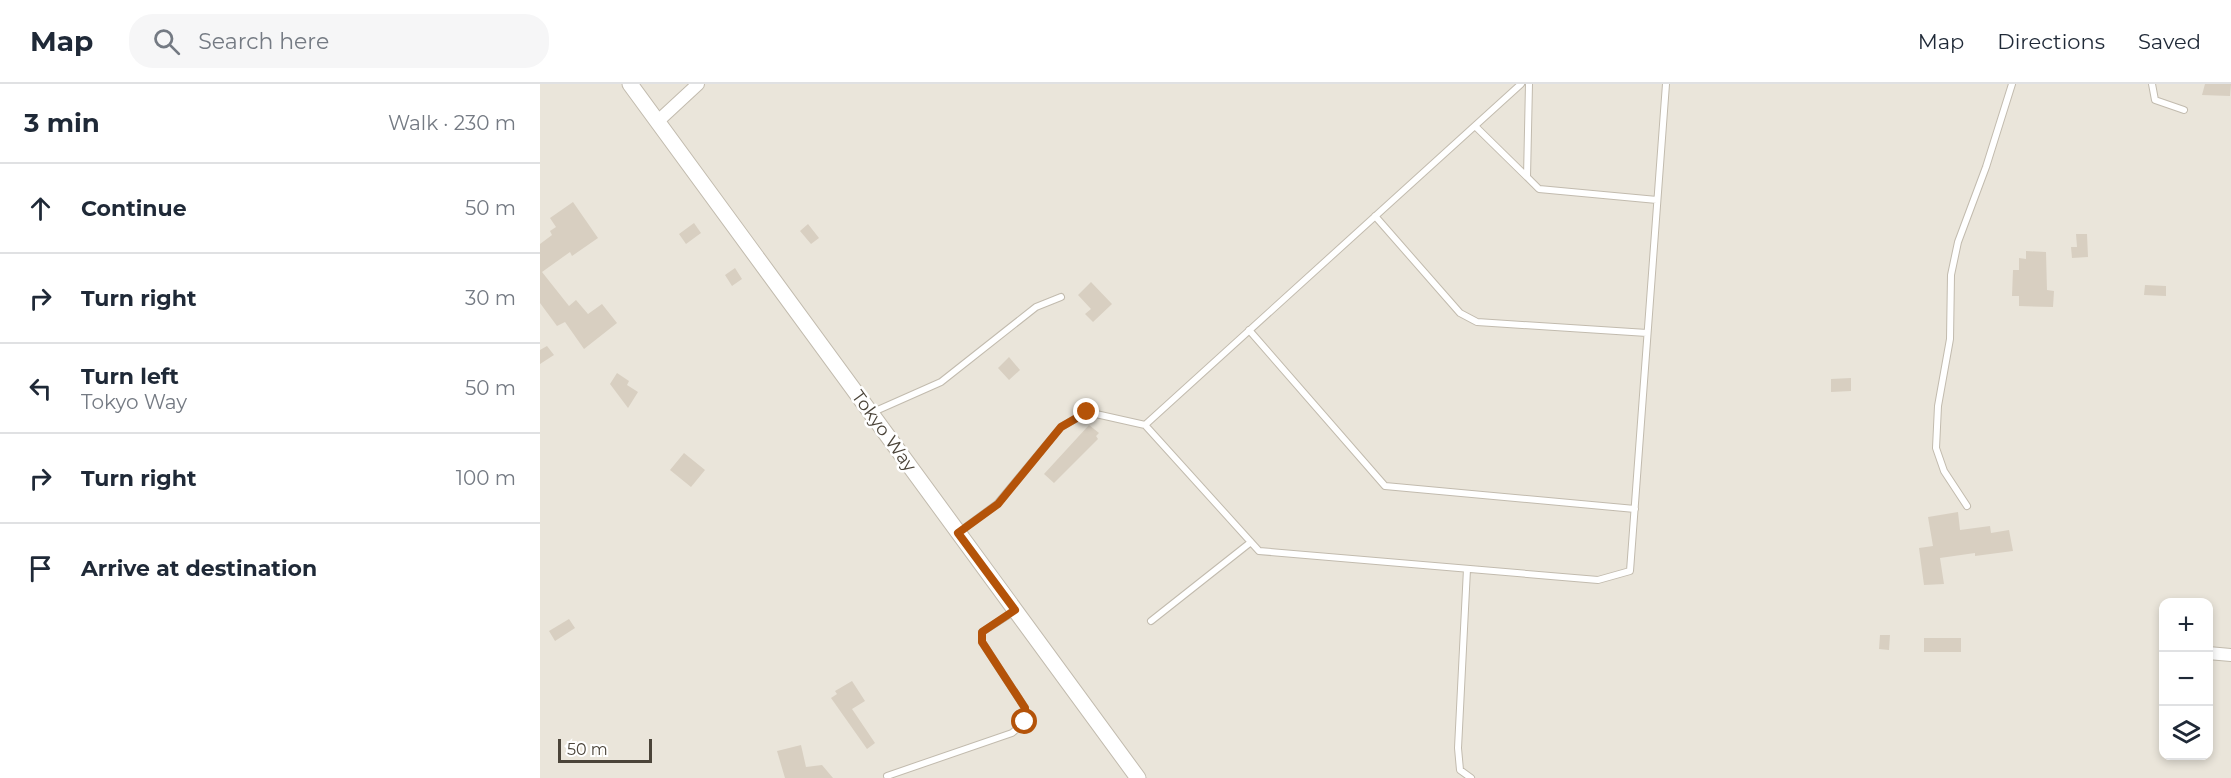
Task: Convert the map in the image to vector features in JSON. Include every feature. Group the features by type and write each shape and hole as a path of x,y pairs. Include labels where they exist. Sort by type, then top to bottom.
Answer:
{"street":[{"name":"Tokyo Way","path":"630,84 1138,778"},
{"path":"657,122 698,84"},
{"path":"2213,654 2231,655"}],"lane":[{"path":"1144,424 1521,84"},
{"path":"1527,177 1529,84"},
{"path":"958,533 998,504 1061,427 1087,412 1144,424 1259,551 1599,580 1630,571 1666,84"},
{"path":"1966,506 1944,471 1936,448 1938,406 1950,339 1952,275 1958,242 1986,167 2012,84"},
{"path":"2152,84 2155,100 2184,110"},
{"path":"1474,126 1539,189 1657,200"},
{"path":"1375,216 1460,313 1477,322 1647,333"},
{"path":"871,414 941,382 1036,308 1061,297"},
{"path":"1249,330 1385,486 1635,509"},
{"path":"1151,621 1251,542"},
{"path":"1467,569 1458,748 1460,770 1471,778"},
{"path":"887,776 1012,733 1025,722 1025,708 982,642 982,632 1015,610"}],"shaded area":[{"path":"540,84 2231,84 2231,778 540,778"}],"building":[{"path":"2205,84 2231,84 2230,96 2202,95"},
{"path":"573,202 598,238 572,256 570,252 542,272 569,306 576,300 588,314 602,304 617,323 584,349 565,322 557,326 540,303 540,244 552,235 550,231 556,227 550,218"},
{"path":"694,223 701,233 686,244 679,234"},
{"path":"808,224 819,238 811,244 800,231"},
{"path":"2076,234 2087,234 2088,257 2072,258 2071,247 2077,247"},
{"path":"2026,251 2046,252 2047,290 2054,291 2053,307 2019,306 2019,296 2012,296 2013,270 2019,270 2019,258 2026,259"},
{"path":"735,268 742,279 732,286 725,275"},
{"path":"1091,282 1112,304 1093,322 1085,314 1091,309 1078,295"},
{"path":"2145,285 2166,286 2166,296 2144,295"},
{"path":"547,346 554,355 540,364 540,350"},
{"path":"1009,357 1020,370 1009,380 998,368"},
{"path":"617,373 629,381 627,385 638,392 628,408 610,384"},
{"path":"1851,378 1851,391 1831,392 1831,379"},
{"path":"1089,425 1099,433 1096,436 1098,439 1054,483 1044,474"},
{"path":"684,453 705,470 691,487 670,470"},
{"path":"1958,512 1960,530 1990,526 1991,533 2009,530 2013,551 1940,558 1944,584 1924,585 1919,548 1933,546 1928,517"},
{"path":"569,619 575,628 555,641 549,631"},
{"path":"1880,635 1890,635 1889,650 1879,649"},
{"path":"1924,638 1961,638 1961,652 1924,652"},
{"path":"852,681 865,701 852,709 875,743 867,749 831,698 837,694 835,691"},
{"path":"801,745 806,767 822,765 833,778 785,778 777,751"}],"route":[{"path":"1025,722 1025,708 982,642 982,632 1015,610 958,533 998,504 1061,427 1087,412"}]}
